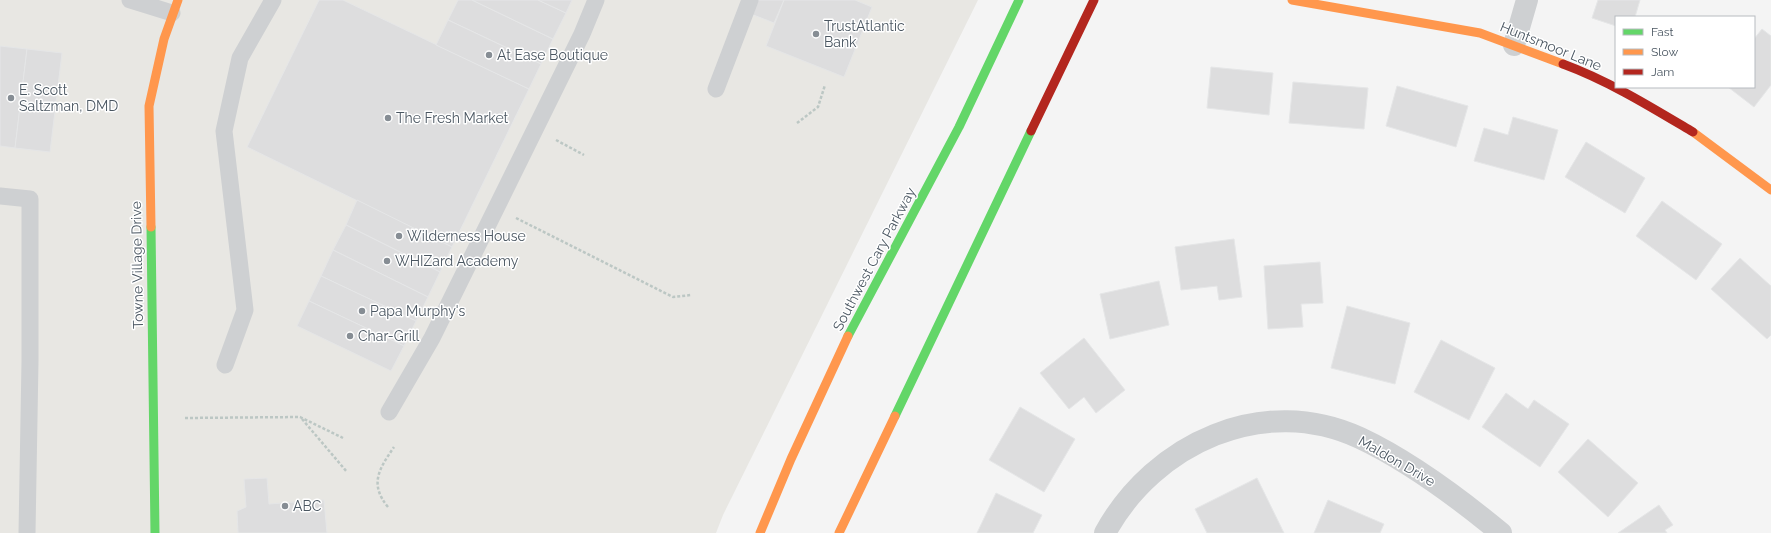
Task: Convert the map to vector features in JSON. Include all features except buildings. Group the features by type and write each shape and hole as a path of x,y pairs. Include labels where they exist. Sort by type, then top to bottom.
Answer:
{"main road":[{"name":"Southwest Cary Parkway","path":"760,533 791,459 850,333 960,127 1019,0"},
{"path":"839,533 1094,0"},
{"name":"Huntsmoor Lane","path":"1292,0 1480,33 1579,70 1641,101 1696,134 1771,190"},
{"name":"Towne Village Drive","path":"155,533 149,106 161,50 175,6"}],"street":[{"path":"1514,45 1527,0"},
{"name":"Maldon Drive","path":"1105,533 1128,501 1149,476 1169,459 1214,434 1272,422 1294,422 1328,427 1360,438 1440,487 1501,533"}],"lane":[{"path":"130,0 175,6"},
{"path":"225,365 245,310 224,131 240,58 273,0"},
{"path":"389,412 435,331 582,34 596,0"},
{"path":"716,90 750,0"},
{"path":"0,196 30,199 30,361 27,533"}],"path":[{"path":"797,123 818,107 825,85"},
{"path":"550,137 584,155"},
{"path":"510,215 673,297 691,295"},
{"path":"185,418 300,417 343,438"},
{"path":"300,417 347,472"},
{"path":"388,507 379,496 377,482 381,466 394,447"}],"shaded area":[{"path":"0,0 978,0 723,515 716,533 0,533"}],"traffic: fast":[{"path":"848,336 959,127 1019,0"},
{"path":"895,416 1031,131"},
{"path":"151,227 155,533"}],"traffic: slow":[{"path":"151,227 149,106 164,39 178,0"},
{"path":"1292,0 1480,33 1563,64"},
{"path":"1693,132 1771,190"},
{"path":"760,533 791,459 848,336"},
{"path":"839,533 895,416"}],"traffic: jam":[{"path":"1031,131 1094,0"},
{"path":"1563,64 1615,87"},
{"path":"1617,88 1693,132"}],"place":[{"name":"TrustAtlantic Bank","path":"816,34"},
{"name":"At Ease Boutique","path":"489,55"},
{"name":"E. Scott Saltzman, DMD","path":"11,98"},
{"name":"The Fresh Market","path":"388,118"},
{"name":"Wilderness House","path":"399,236"},
{"name":"WHIZard Academy","path":"387,261"},
{"name":"Papa Murphy's","path":"362,311"},
{"name":"Char-Grill","path":"350,336"},
{"name":"ABC","path":"285,506"}]}
